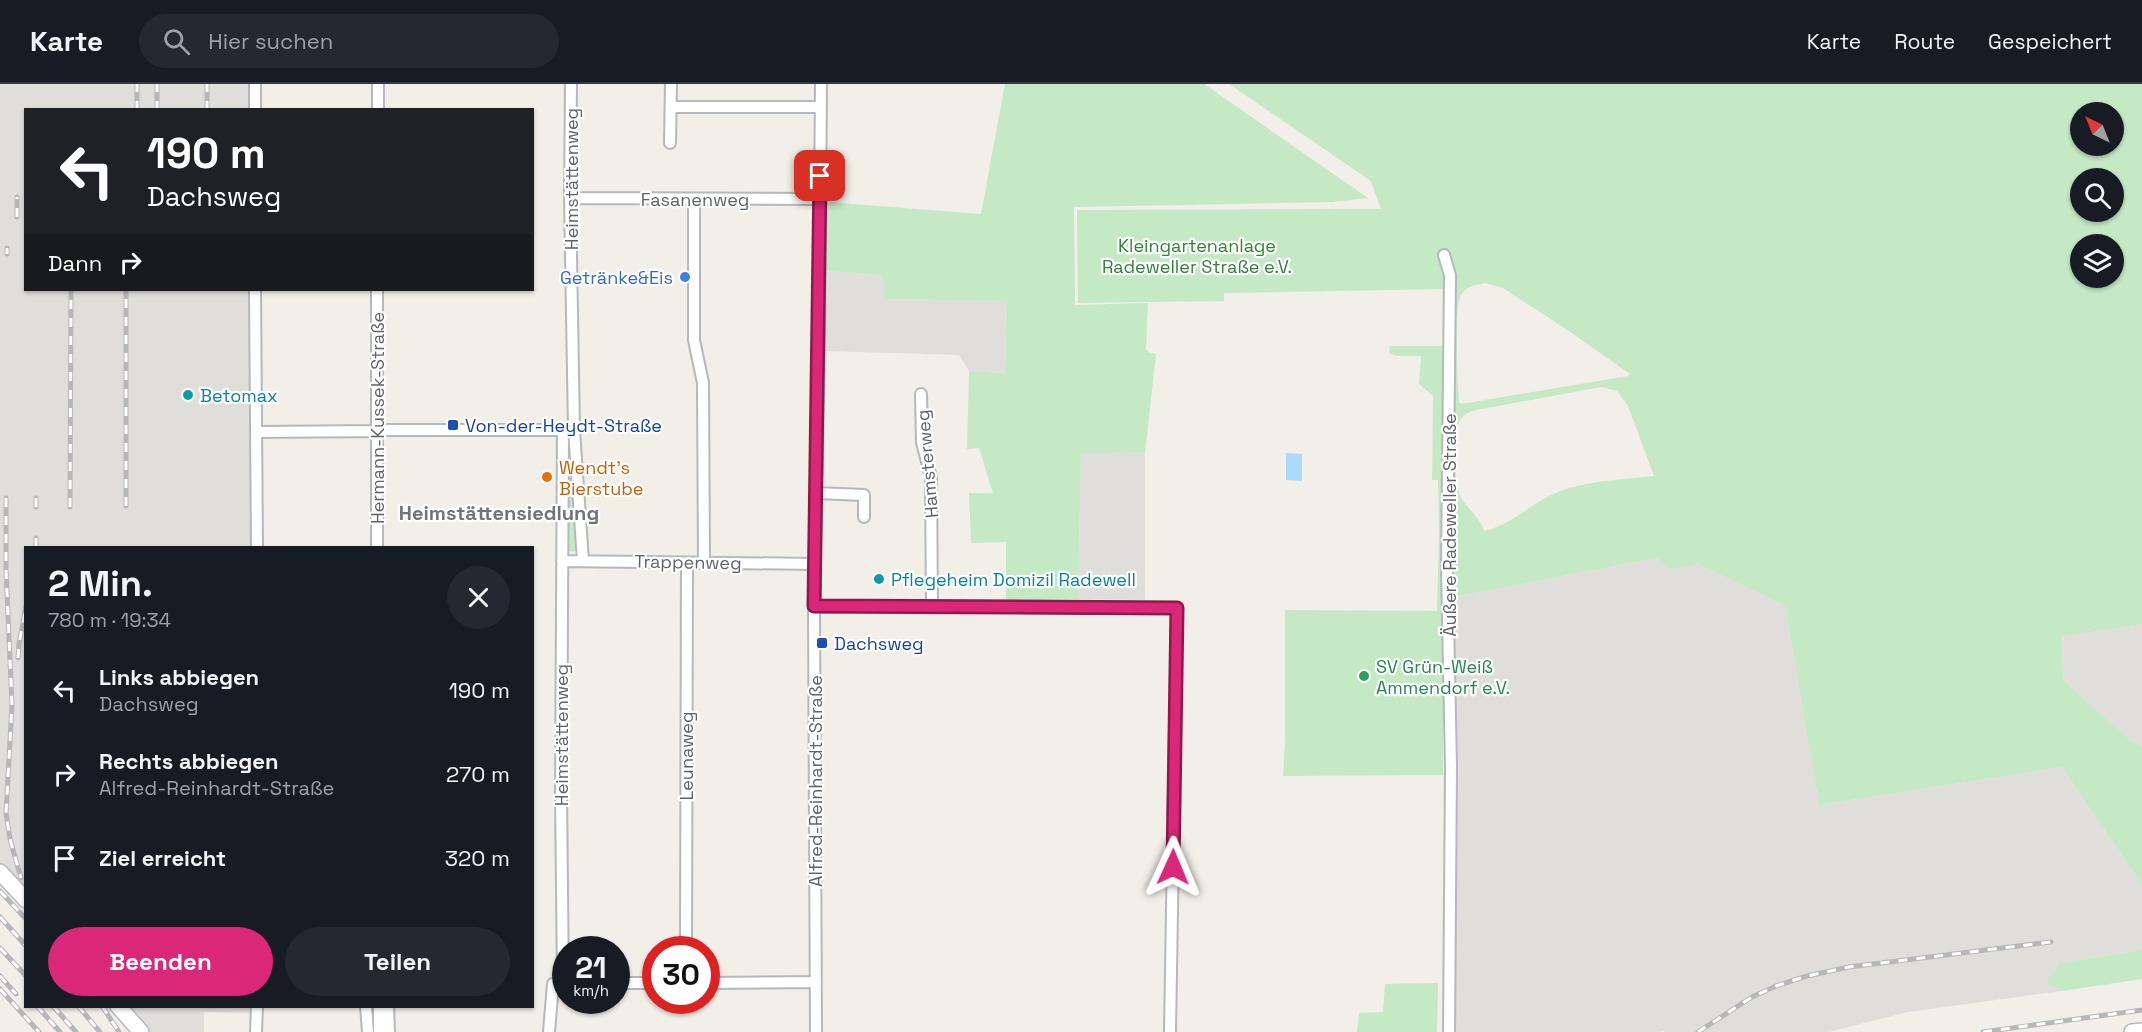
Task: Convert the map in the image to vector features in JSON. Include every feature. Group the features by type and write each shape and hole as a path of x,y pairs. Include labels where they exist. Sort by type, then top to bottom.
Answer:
{"street":[{"path":"255,84 255,108"},
{"path":"378,84 378,108"},
{"name":"Heimstättenweg","path":"564,936 562,561 568,430 571,84"},
{"path":"670,142 671,84"},
{"name":"Alfred-Reinhardt-Straße","path":"816,1032 814,606 821,84"},
{"path":"672,107 821,107"},
{"name":"Fasanenweg","path":"570,198 820,199"},
{"path":"694,199 694,340 703,383 704,562"},
{"name":"Äußere Radeweller Straße","path":"1444,255 1450,275 1447,567 1451,767 1449,1032"},
{"path":"255,291 257,546"},
{"name":"Hermann-Kussek-Straße","path":"377,291 377,546"},
{"name":"Hamsterweg","path":"921,393 922,442 931,478 932,606"},
{"path":"257,432 568,430"},
{"name":"Heimstättenweg","path":"568,430 583,561"},
{"path":"816,493 864,495 864,517"},
{"name":"Trappenweg","path":"562,561 815,564"},
{"name":"Leunaweg","path":"686,936 687,563"},
{"path":"814,606 1177,608 1170,1032"},
{"path":"0,872 24,898"},
{"path":"720,983 816,982"},
{"name":"Heimstättenweg","path":"549,1032 552,996"},
{"path":"120,1008 141,1032"},
{"path":"256,1032 257,1008"},
{"path":"366,1008 368,1032"},
{"path":"379,1008 379,1032"},
{"path":"388,1008 389,1032"},
{"path":"2132,1032 2142,1031"}],"shaded area":[{"path":"0,84 255,84 255,108 24,108 24,291 255,291 257,546 24,546 24,899 0,873"},
{"path":"825,271 883,275 884,299 1007,301 1005,373 969,371 959,355 823,351"},
{"path":"1081,452 1145,452 1145,600 1078,599"},
{"path":"1657,558 1669,568 1698,564 1785,606 1819,805 2062,767 2142,885 2142,950 2061,963 2065,986 2062,991 1908,1012 1829,1032 1664,1032 1663,1030 1660,1032 1448,1032 1449,598"},
{"path":"2142,624 2142,747 2129,739 2063,680 2062,635"},
{"path":"119,1008 254,1008 253,1013 204,1012 204,1032 141,1032"}],"green space":[{"path":"1005,84 1204,84 1368,198 1332,202 1074,207 1075,305 1148,303 1146,349 1156,354 1145,452 1081,453 1078,599 1006,601 1006,542 971,543 969,493 993,493 979,448 967,449 969,371 1005,373 1007,301 884,299 882,275 825,271 827,202 981,214"},
{"name":"Kleingartenanlage Radeweller Straße e.V.","path":"1229,84 2142,84 2142,624 2062,636 2063,680 2129,739 2142,747 2142,885 2062,767 1819,805 1785,606 1698,564 1669,569 1657,558 1449,598 1443,612 1443,775 1283,776 1285,610 1437,611 1439,532 1438,480 1432,480 1433,396 1419,384 1421,356 1397,356 1389,353 1390,346 1443,346 1444,289 1224,293 1224,301 1078,303 1077,210 1381,209 1371,181","holes":["1485,283 1503,288 1630,374 1461,404 1459,402 1457,346 1459,303 1461,295 1466,290","1601,387 1617,391 1628,406 1654,476 1605,481 1570,488 1548,497 1504,524 1484,531 1458,489 1455,446 1458,426 1463,416 1473,411"]},
{"path":"568,439 580,544 577,550 572,552 567,550"},
{"path":"2142,950 2142,979 2062,991 2046,982 2060,963"},
{"path":"1438,983 1437,1032 1357,1032 1359,1013 1383,1012 1385,984"}],"water":[{"path":"1286,453 1302,454 1302,481 1286,480"}],"railway":[{"path":"137,84 137,108"},
{"path":"157,84 157,108"},
{"path":"207,84 207,108"},
{"path":"17,197 17,217"},
{"path":"7,248 7,254"},
{"path":"70,507 71,291"},
{"path":"126,291 126,506"},
{"path":"6,498 6,570 12,705 6,813 10,839 21,878"},
{"path":"36,498 36,507"},
{"path":"36,538 36,546"},
{"path":"18,658 24,617"},
{"path":"0,891 24,917"},
{"path":"0,917 24,944"},
{"path":"1698,1032 1752,997 1807,976 1849,967 2051,942"},
{"path":"0,948 24,974"},
{"path":"0,976 16,994"},
{"path":"0,989 39,1032"},
{"path":"39,1008 60,1032"},
{"path":"55,1008 76,1032"},
{"path":"80,1008 100,1032"},
{"path":"103,1008 119,1032"},
{"path":"1983,1032 2142,1010"}],"place":[{"name":"Getränke&Eis","path":"685,277"},
{"name":"Betomax","path":"188,395"},
{"name":"Von-der-Heydt-Straße","path":"453,425"},
{"name":"Wendt's Bierstube","path":"547,477"},
{"name":"Pflegeheim Domizil Radewell","path":"879,579"},
{"name":"Dachsweg","path":"822,643"},
{"name":"SV Grün-Weiß Ammendorf e.V.","path":"1364,676"}],"district":[{"name":"Heimstättensiedlung","path":"499,513"}],"route":[{"path":"820,176 814,606 1177,608 1173,867"}]}
